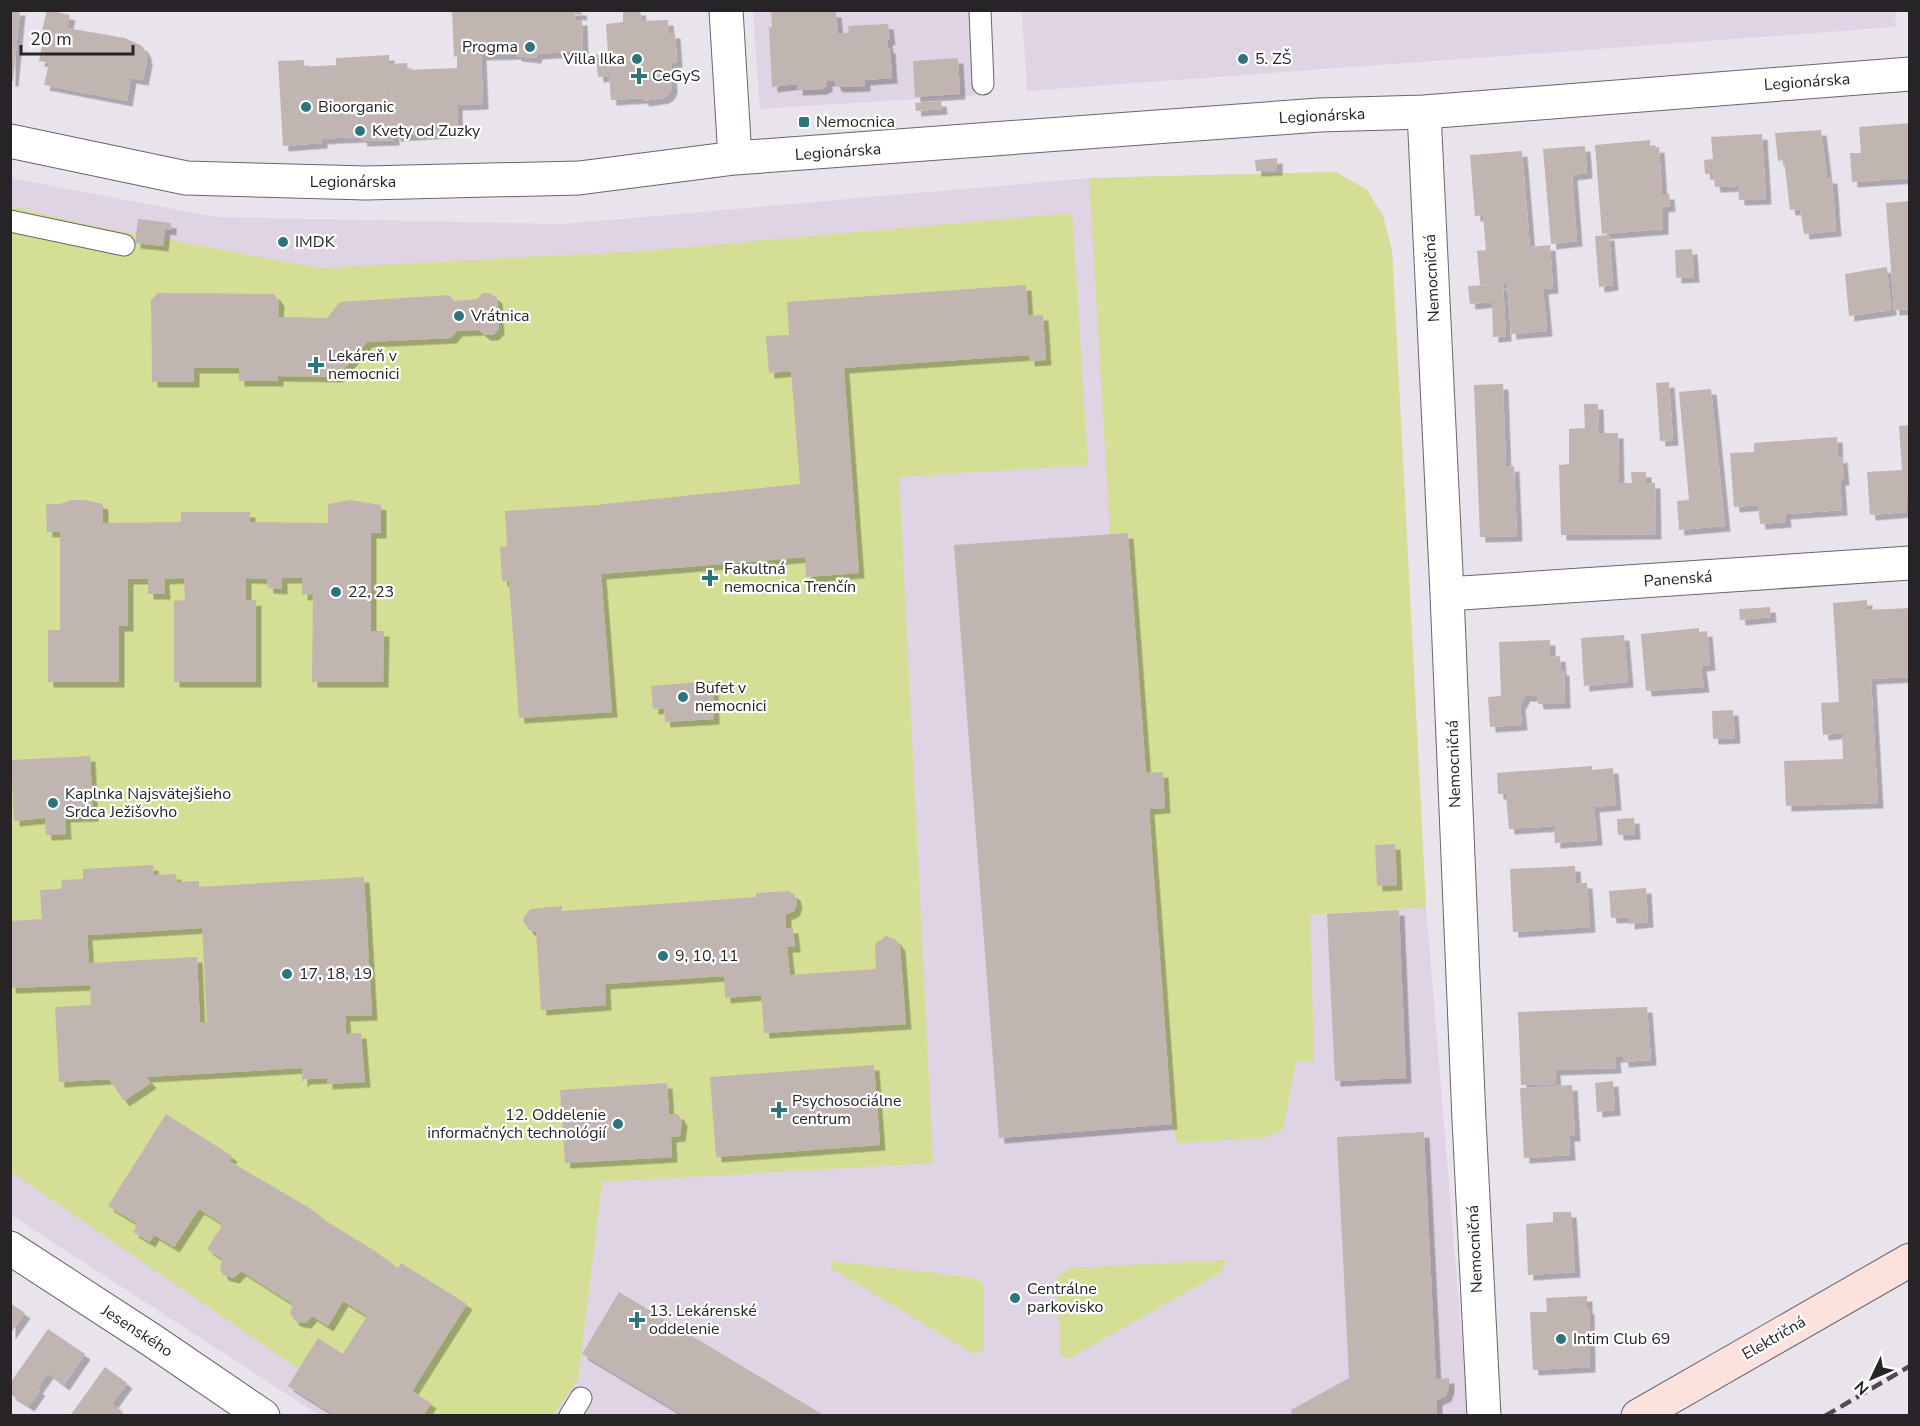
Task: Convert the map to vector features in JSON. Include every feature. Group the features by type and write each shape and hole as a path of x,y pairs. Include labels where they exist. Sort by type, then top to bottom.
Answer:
{"main road":[{"name":"Električná","path":"1638,1416 1910,1260"}],"street":[{"path":"726,10 735,158"},
{"name":"Legionárska","path":"10,141 186,178 366,183 579,178 735,158 1318,115 1424,112 1910,74"},
{"name":"Nemocničná","path":"1424,112 1447,594 1468,1120 1484,1416"},
{"name":"Panenská","path":"1447,594 1910,563"},
{"name":"Jesenského","path":"10,1248 263,1416"}],"lane":[{"path":"980,10 983,84"},
{"path":"10,221 124,245"}],"shaded area":[{"path":"753,11 976,11 979,95 760,109"},
{"name":"5. ZŠ","path":"1022,11 1895,11 1896,27 1027,91"},
{"name":"Fakultná nemocnica Trenčín","path":"1336,172 1367,190 1383,216 1392,250 1426,907 1468,1415 319,1415 11,1215 10,178 215,217 563,224 1089,178"}],"green space":[{"path":"1336,172 1367,190 1383,216 1392,250 1426,907 1310,915 1314,1061 1296,1062 1283,1130 1263,1138 1178,1143 1172,1124 1149,809 1165,808 1163,773 1146,773 1128,533 1110,534 1089,178"},
{"path":"11,206 89,225 320,268 643,251 1072,213 1088,465 899,477 933,1163 602,1182 578,1380 552,1416 366,1415 11,1172"},
{"path":"1227,1260 1220,1273 1068,1359 1060,1354 1057,1277 1069,1268"},
{"path":"832,1261 976,1278 984,1286 984,1351 974,1354 831,1268"}],"building":[{"path":"10,10 20,10 13,81 10,81"},
{"path":"47,10 70,15 67,28 125,38 142,46 147,61 143,80 131,78 127,101 44,85 49,63 39,61 43,40 40,39"},
{"path":"452,10 581,10 582,15 575,14 576,20 582,20 583,51 537,54 536,58 516,56 516,54 481,55 483,104 457,105 458,132 395,136 390,74 394,140 362,141 361,137 336,138 322,139 322,143 283,146 278,61 304,60 304,67 336,65 336,58 389,55 389,64 407,63 408,70 457,68 457,56 454,57"},
{"name":"Villa Ilka","path":"623,10 640,10 642,21 668,20 669,33 675,33 677,62 671,63 672,88 664,98 643,101 643,98 611,100 609,76 598,77 596,55 608,54 606,24 623,22"},
{"path":"771,10 830,10 830,12 836,12 838,33 849,33 848,26 888,24 890,39 887,40 888,48 890,48 892,78 865,80 865,86 839,87 836,86 834,80 827,81 827,86 822,89 797,90 797,84 772,87 769,27 772,27"},
{"path":"958,58 960,94 915,97 913,61"},
{"path":"941,101 942,109 916,111 915,103"},
{"path":"1910,123 1910,178 1852,182 1850,153 1861,153 1859,127"},
{"path":"1821,130 1827,178 1832,178 1836,231 1804,234 1800,209 1790,210 1784,160 1778,161 1775,133"},
{"path":"1762,134 1766,199 1739,200 1738,186 1715,187 1713,174 1705,174 1704,160 1713,159 1711,137"},
{"path":"1650,140 1650,148 1659,147 1662,194 1669,194 1670,206 1663,207 1663,229 1602,234 1595,145"},
{"path":"1585,146 1587,173 1572,175 1577,241 1551,244 1543,149"},
{"path":"1522,151 1530,247 1550,245 1553,288 1543,289 1547,331 1511,334 1507,283 1480,285 1477,251 1486,250 1483,215 1475,216 1470,155"},
{"path":"1277,158 1277,170 1256,171 1255,160"},
{"path":"1910,201 1910,309 1894,310 1886,203"},
{"path":"138,219 171,223 171,230 165,229 163,246 135,243"},
{"path":"1609,235 1613,285 1599,287 1595,236"},
{"path":"1692,249 1694,277 1676,278 1675,250"},
{"path":"1887,267 1891,310 1849,316 1845,274"},
{"path":"1503,284 1506,336 1493,337 1492,302 1470,304 1468,286"},
{"path":"1026,285 1028,316 1043,315 1046,360 1029,361 1029,355 844,368 859,573 806,577 805,557 601,574 612,712 519,718 509,581 502,581 500,547 507,546 505,511 595,505 800,484 791,371 769,373 766,336 789,335 787,302"},
{"path":"158,293 274,294 279,301 278,317 327,318 340,302 449,295 454,301 477,299 483,293 490,293 497,298 499,329 493,335 485,335 479,330 457,331 451,338 367,342 337,377 278,376 278,381 239,381 239,368 194,368 194,382 152,382 151,300"},
{"path":"1669,382 1673,440 1660,441 1656,383"},
{"path":"1503,384 1506,467 1514,466 1517,536 1480,537 1474,385"},
{"path":"1711,389 1725,526 1679,530 1677,501 1689,500 1679,392"},
{"path":"1584,404 1598,404 1599,433 1618,433 1619,483 1632,483 1631,472 1646,472 1646,483 1655,483 1656,534 1561,535 1559,465 1569,464 1569,429 1585,428"},
{"path":"1910,425 1910,499 1907,499 1907,512 1870,515 1867,472 1902,470 1899,426"},
{"path":"1837,437 1838,458 1842,457 1844,480 1840,480 1842,510 1785,514 1786,522 1760,524 1758,505 1734,507 1730,453 1754,452 1754,443"},
{"name":"22, 23","path":"72,500 103,504 103,523 181,522 181,512 250,512 250,522 328,523 328,504 350,500 381,505 381,533 371,533 371,631 384,631 383,682 312,682 313,594 302,595 302,578 282,578 282,589 268,588 267,579 246,578 246,601 256,600 256,682 174,682 174,601 185,600 184,578 164,579 165,594 148,594 148,579 128,579 128,626 119,626 119,682 48,682 48,630 60,630 60,532 47,532 46,504 60,504"},
{"path":"1128,533 1146,773 1163,772 1165,808 1149,809 1172,1124 999,1138 954,545"},
{"path":"1867,600 1867,610 1910,608 1910,677 1871,679 1878,803 1786,806 1784,761 1843,759 1842,733 1823,735 1821,703 1839,702 1833,603"},
{"path":"1770,607 1771,617 1740,620 1739,609"},
{"path":"1699,628 1699,632 1707,631 1710,665 1701,666 1704,687 1646,691 1641,634"},
{"path":"1624,635 1628,682 1584,686 1581,638"},
{"path":"1550,640 1550,657 1560,656 1561,670 1564,670 1565,703 1538,704 1537,696 1525,696 1520,705 1522,725 1490,727 1488,697 1501,696 1499,642"},
{"name":"Bufet v nemocnici","path":"713,681 714,719 665,722 664,708 653,709 651,686"},
{"path":"1733,710 1735,738 1713,739 1712,711"},
{"path":"90,756 93,816 65,817 66,834 46,835 45,818 14,821 11,760"},
{"path":"1592,766 1592,770 1613,768 1616,805 1594,807 1597,840 1555,843 1554,826 1509,829 1506,794 1498,794 1497,773"},
{"path":"1634,818 1635,834 1618,835 1617,819"},
{"path":"1395,844 1397,885 1377,886 1375,845"},
{"name":"17, 18, 19","path":"153,865 154,875 176,874 177,882 199,881 199,887 364,877 372,1015 345,1016 346,1034 361,1033 365,1082 327,1084 327,1078 305,1079 302,1082 302,1068 146,1077 151,1083 124,1101 109,1079 59,1082 55,1007 91,1005 90,985 10,988 10,921 42,919 40,890 61,889 62,880 83,879 83,869","holes":["202,928 207,1022 200,1023 197,957 89,963 87,935"]},
{"path":"1575,866 1576,883 1587,883 1590,927 1513,932 1510,869"},
{"path":"1646,888 1648,922 1629,924 1629,917 1611,918 1609,891"},
{"name":"9, 10, 11","path":"788,891 795,895 797,903 794,911 786,915 786,928 793,928 795,947 787,947 790,975 876,969 876,943 886,936 895,939 900,946 906,1024 764,1033 761,995 725,998 724,976 605,984 606,1005 541,1010 536,932 529,930 523,921 530,909 562,906 562,911 756,897 756,893"},
{"path":"1399,910 1406,1078 1335,1081 1327,914"},
{"path":"1647,1007 1651,1060 1623,1062 1623,1057 1615,1057 1616,1068 1555,1070 1556,1084 1521,1085 1518,1012"},
{"path":"874,1065 880,1145 716,1157 710,1077"},
{"path":"1613,1081 1615,1110 1597,1112 1595,1083"},
{"path":"667,1083 669,1114 678,1114 682,1121 680,1136 671,1137 672,1157 565,1163 560,1090"},
{"path":"1572,1085 1575,1136 1569,1136 1570,1155 1524,1158 1520,1088"},
{"path":"166,1114 232,1156 229,1161 308,1207 321,1218 398,1268 401,1263 467,1304 412,1391 431,1403 423,1416 336,1416 288,1386 318,1338 343,1354 367,1316 343,1301 328,1326 312,1316 306,1323 298,1322 290,1313 293,1304 241,1271 234,1278 223,1275 220,1269 222,1259 207,1249 223,1224 199,1209 174,1247 154,1235 150,1242 133,1232 138,1224 108,1206"},
{"path":"1424,1132 1436,1379 1449,1378 1446,1396 1437,1400 1437,1416 1292,1416 1291,1410 1349,1378 1337,1137"},
{"path":"1553,1212 1571,1212 1575,1272 1528,1275 1526,1224 1553,1222"},
{"path":"619,1292 825,1416 685,1416 582,1354"},
{"name":"Intim Club 69","path":"1587,1296 1590,1367 1533,1370 1530,1312 1547,1312 1546,1298"},
{"path":"10,1303 25,1313 10,1334"},
{"path":"48,1329 85,1354 64,1385 48,1373 29,1406 10,1394 10,1383"},
{"path":"105,1367 127,1383 112,1404 122,1411 119,1416 70,1416"}],"railway":[{"path":"1825,1416 1910,1366"}],"place":[{"name":"Progma","path":"530,47"},
{"name":"Villa Ilka","path":"637,59"},
{"name":"5. ZŠ","path":"1243,59"},
{"name":"CeGyS","path":"639,76"},
{"name":"Bioorganic","path":"306,107"},
{"name":"Nemocnica","path":"804,122"},
{"name":"Kvety od Zuzky","path":"360,131"},
{"name":"IMDK","path":"283,242"},
{"name":"Vrátnica","path":"459,316"},
{"name":"Lekáreň v nemocnici","path":"316,365"},
{"name":"Fakultná nemocnica Trenčín","path":"710,578"},
{"name":"22, 23","path":"336,592"},
{"name":"Bufet v nemocnici","path":"683,697"},
{"name":"Kaplnka Najsvätejšieho Srdca Ježišovho","path":"53,803"},
{"name":"9, 10, 11","path":"663,956"},
{"name":"17, 18, 19","path":"287,974"},
{"name":"Psychosociálne centrum","path":"779,1110"},
{"name":"12. Oddelenie informačných technológií","path":"618,1124"},
{"name":"Centrálne parkovisko","path":"1015,1298"},
{"name":"13. Lekárenské oddelenie","path":"637,1320"},
{"name":"Intim Club 69","path":"1561,1339"}]}
